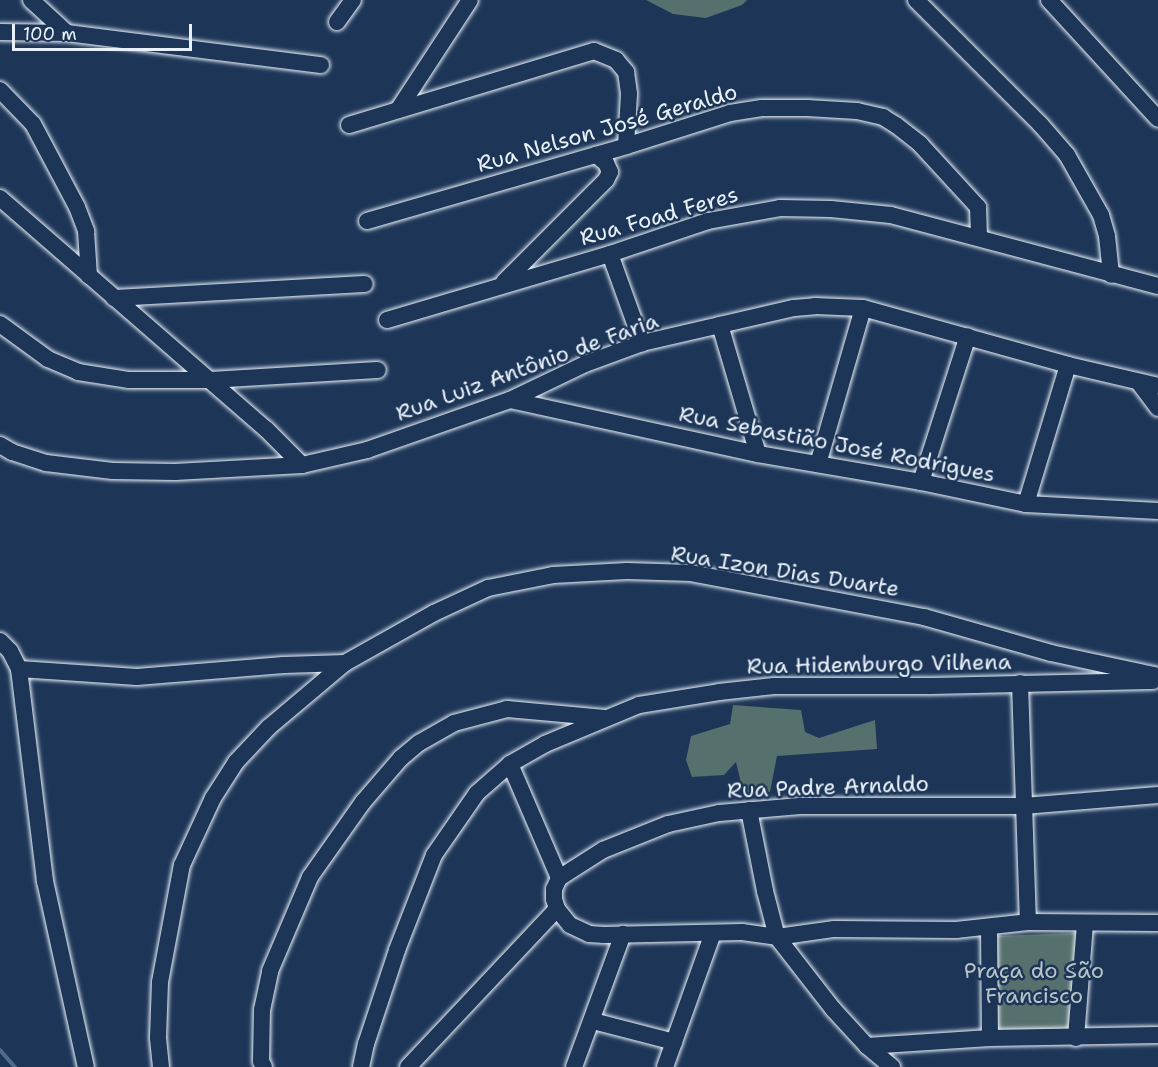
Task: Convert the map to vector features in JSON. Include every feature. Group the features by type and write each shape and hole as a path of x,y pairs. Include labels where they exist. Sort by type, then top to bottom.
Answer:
{"street":[{"path":"31,0 67,33"},
{"path":"337,22 353,0"},
{"path":"398,110 470,0"},
{"path":"916,0 1041,125 1067,155 1101,215 1107,236 1111,275"},
{"path":"1048,0 1158,118"},
{"path":"0,32 67,33 321,66"},
{"path":"349,125 594,51 616,60 626,72 629,94 626,146"},
{"path":"0,90 33,124 77,207 86,231 89,276"},
{"name":"Rua Nelson José Geraldo","path":"367,221 596,155 730,113 762,108 857,111 884,117 920,144 978,207 979,237"},
{"path":"502,284 606,180 610,171 606,163 596,155"},
{"path":"0,198 266,429 302,465"},
{"name":"Rua Foad Feres","path":"387,320 502,284 610,254 708,221 780,208 831,209 891,215 1158,286"},
{"path":"610,254 642,343"},
{"path":"114,298 365,284"},
{"name":"Rua Luiz Antônio de Faria","path":"4,449 61,466 113,471 175,472 302,465 367,450 510,400 585,364 642,343 794,308 863,308 1068,365 1140,384 1158,386"},
{"path":"818,464 863,308"},
{"path":"0,324 48,359 78,372 129,380 210,380 378,370"},
{"path":"720,325 758,454"},
{"path":"921,482 968,336"},
{"path":"1026,504 1068,365"},
{"path":"1140,384 1158,408"},
{"name":"Rua Sebastião José Rodrigues","path":"510,400 758,454 921,482 1026,504 1158,511"},
{"name":"Rua Izon Dias Duarte","path":"160,1067 158,1036 160,982 170,920 183,865 213,798 236,762 268,727 345,663 434,613 488,588 553,575 627,571 691,573 924,617 1051,653 1158,678"},
{"path":"0,641 10,651 19,669 45,881 86,1067"},
{"path":"19,669 137,677 284,664 345,663"},
{"name":"Rua Hidemburgo Vilhena","path":"361,1067 366,1044 397,950 434,855 477,793 510,764 545,744 639,705 774,686 1020,683 1158,678"},
{"path":"1020,683 1029,922"},
{"path":"264,1067 261,1061 262,1010 270,971 310,877 363,802 401,758 419,743 454,723 507,709 606,718"},
{"path":"510,764 560,878 554,889 557,909 570,925 583,931 604,936 742,932 777,937 834,929 956,930 1029,922 1158,923"},
{"name":"Rua Padre Arnaldo","path":"560,878 603,850 668,824 719,813 800,806 1023,806 1158,795"},
{"path":"748,810 777,937 867,1046 892,1067"},
{"path":"408,1067 557,909"},
{"path":"1076,1038 1085,924"},
{"path":"989,927 990,1038"},
{"path":"665,1067 712,933"},
{"path":"574,1067 593,1021 623,934"},
{"path":"593,1021 674,1042"},
{"path":"867,1046 990,1038 1158,1035"}],"green space":[{"path":"646,0 747,0 742,5 706,18 673,14"},
{"path":"733,705 801,710 805,732 819,738 875,720 877,749 777,756 770,792 744,796 736,762 724,775 692,777 686,760 691,736 730,724"},
{"name":"Praça do São Francisco","path":"1076,933 1070,1030 993,1032 997,936"}],"waterway":[{"path":"0,1050 15,1067"}]}
